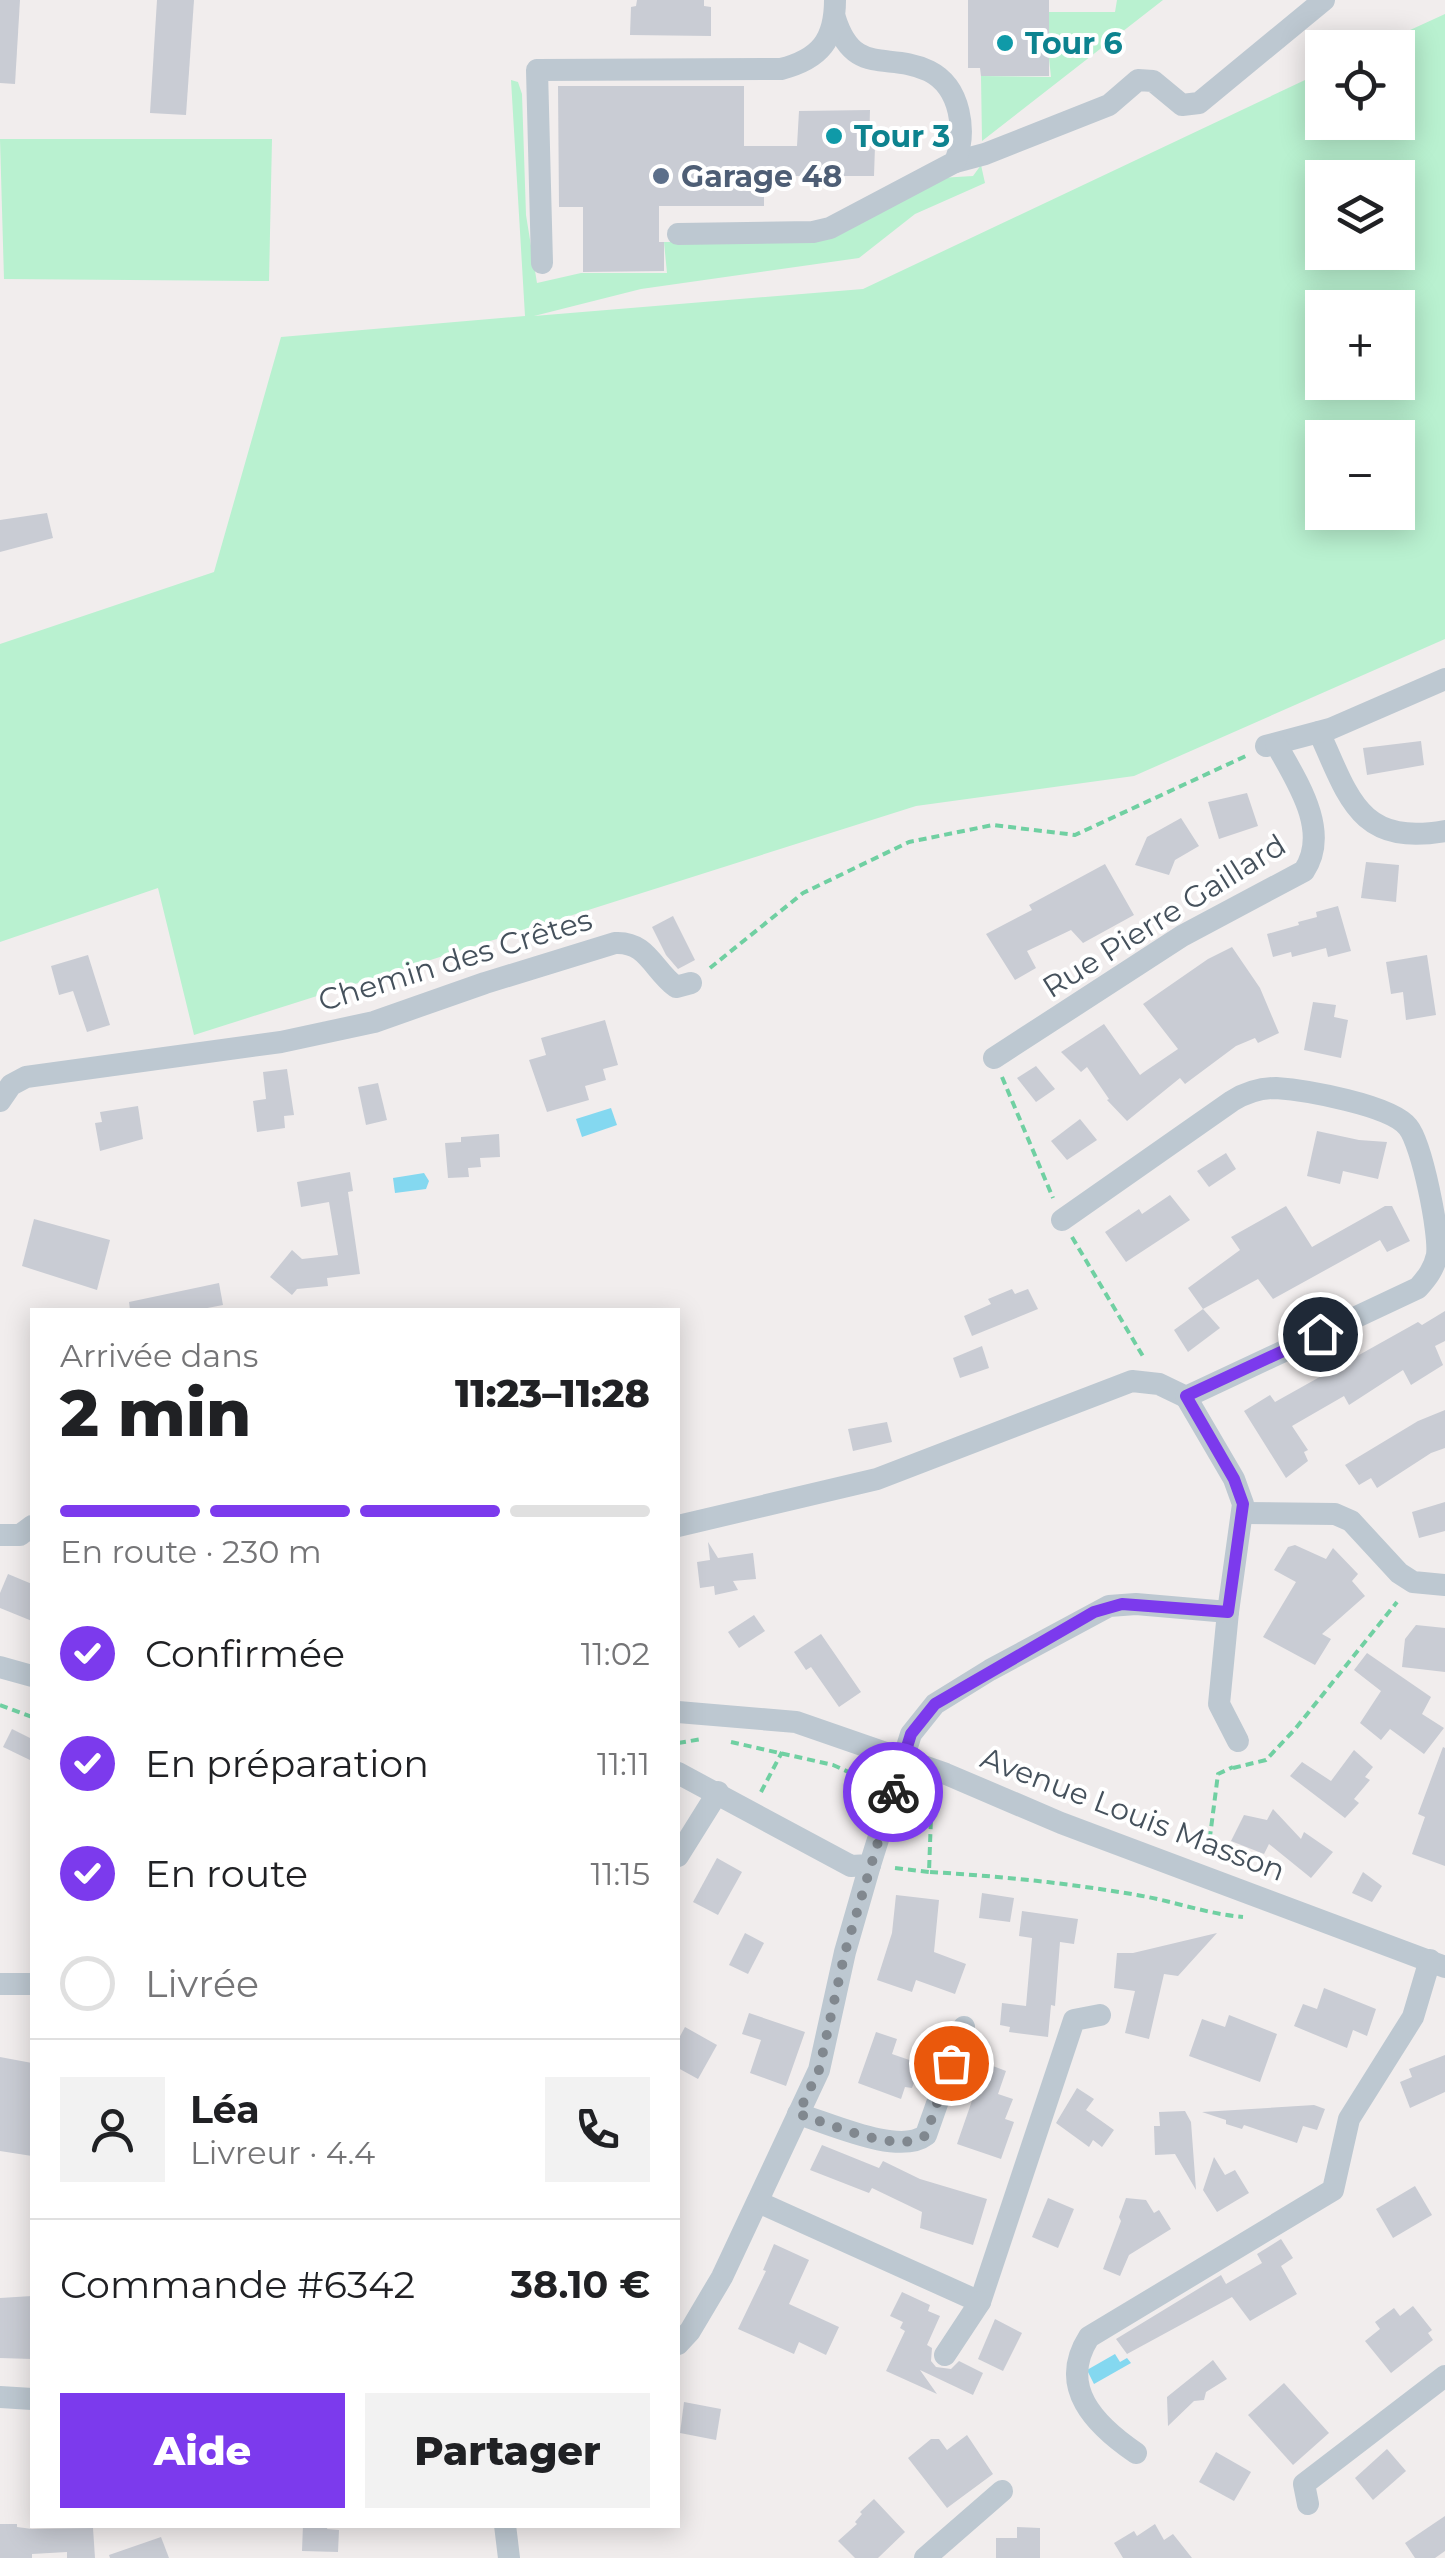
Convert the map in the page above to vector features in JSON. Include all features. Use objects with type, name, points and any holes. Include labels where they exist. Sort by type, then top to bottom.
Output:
[{"type":"street","points":[[678,234],[813,232],[830,228],[955,162],[1108,105],[1138,80],[1154,81],[1182,105],[1199,103],[1324,0]]},
{"type":"street","points":[[835,9],[842,40],[856,52],[872,60],[914,66],[930,72],[944,84],[961,119],[960,151],[955,162]]},
{"type":"street","points":[[542,263],[537,70],[781,68],[804,63],[828,41],[835,9]]},
{"type":"street","points":[[1271,745],[1319,732],[1445,679]]},
{"type":"street","points":[[1319,732],[1353,806],[1380,828],[1417,836],[1445,831]]},
{"type":"street","name":"Rue Pierre Gaillard","points":[[994,1058],[1182,936],[1304,871],[1314,851],[1312,826],[1300,786],[1271,745]]},
{"type":"street","name":"Chemin des Crêtes","points":[[0,1102],[11,1084],[26,1077],[281,1042],[374,1022],[615,943],[631,942],[676,987],[691,983]]},
{"type":"street","points":[[1062,1220],[1220,1109],[1252,1092],[1275,1088],[1354,1104],[1389,1113],[1409,1128],[1437,1230],[1436,1259],[1426,1279],[1418,1288],[1382,1307],[1186,1396]]},
{"type":"street","points":[[680,1526],[878,1478],[1132,1381],[1159,1384],[1186,1396],[1234,1479],[1244,1513],[1228,1612],[1219,1704],[1238,1741]]},
{"type":"street","points":[[1244,1513],[1335,1514],[1351,1521],[1413,1582],[1445,1585]]},
{"type":"street","points":[[680,2342],[722,2277],[819,2070],[845,1952],[911,1734],[935,1704],[1094,1612],[1122,1604],[1228,1612]]},
{"type":"street","points":[[0,1667],[30,1675]]},
{"type":"street","name":"Avenue Louis Masson","points":[[680,1712],[796,1722],[904,1758],[1060,1823],[1437,1963]]},
{"type":"street","points":[[680,1774],[851,1866],[870,1865]]},
{"type":"street","points":[[680,1853],[718,1792]]},
{"type":"street","points":[[1136,2453],[1116,2440],[1083,2403],[1076,2382],[1082,2346],[1088,2337],[1333,2190],[1349,2119],[1413,2016],[1437,1963]]},
{"type":"street","points":[[0,1984],[30,1984]]},
{"type":"street","points":[[944,2355],[980,2302],[1074,2020],[1100,2015]]},
{"type":"street","points":[[798,2114],[896,2143],[918,2142],[926,2135],[964,2027]]},
{"type":"street","points":[[758,2202],[980,2302]]},
{"type":"street","points":[[1308,2504],[1304,2484],[1445,2376]]},
{"type":"street","points":[[0,2397],[30,2399]]},
{"type":"street","points":[[926,2558],[1002,2490]]},
{"type":"street","points":[[504,2528],[509,2558]]},
{"type":"path","points":[[691,983],[803,894],[909,842],[993,825],[1075,835],[1271,745]]},
{"type":"path","points":[[1204,1876],[1218,1774],[1266,1760],[1413,1582]]},
{"type":"path","points":[[0,1705],[30,1716]]},
{"type":"path","points":[[680,1743],[711,1738]]},
{"type":"path","points":[[728,1741],[832,1765],[916,1800],[931,1816],[929,1872]]},
{"type":"path","points":[[1232,1768],[1238,1741]]},
{"type":"path","points":[[750,1812],[782,1752]]},
{"type":"path","points":[[870,1865],[1021,1877],[1142,1895],[1248,1918]]},
{"type":"green space","points":[[1117,0],[1163,0],[982,141],[981,76],[1051,77],[1044,12],[1115,12]]},
{"type":"green space","points":[[1445,14],[1445,639],[1134,776],[916,806],[194,1035],[158,888],[0,942],[0,644],[214,572],[281,337],[525,316],[511,80],[518,82],[522,94],[526,215],[537,283],[581,273],[667,273],[664,242],[799,241],[940,178],[973,176],[981,165],[985,183],[915,214],[859,258],[641,289],[534,316],[863,289],[1305,80],[1305,140],[1415,140],[1415,30],[1410,30]]},
{"type":"green space","points":[[0,139],[272,139],[269,281],[4,279]]},
{"type":"water","points":[[611,1108],[617,1125],[582,1137],[576,1119]]},
{"type":"water","points":[[424,1173],[429,1181],[426,1189],[395,1193],[393,1178]]},
{"type":"water","points":[[1115,2354],[1120,2362],[1127,2358],[1131,2363],[1094,2384],[1087,2370]]},
{"type":"building","points":[[0,0],[20,0],[15,84],[0,83]]},
{"type":"building","points":[[157,0],[194,0],[186,115],[150,113]]},
{"type":"building","points":[[637,0],[704,0],[704,6],[711,7],[711,36],[630,35],[631,7],[636,6]]},
{"type":"building","name":"Tour 6","points":[[968,0],[1049,0],[1049,76],[981,76],[980,68],[968,68]]},
{"type":"building","name":"Garage 48","points":[[558,86],[744,86],[744,146],[797,146],[799,111],[870,110],[869,146],[875,146],[874,176],[764,176],[764,206],[659,206],[664,271],[583,272],[583,207],[559,207]]},
{"type":"building","points":[[47,513],[53,538],[0,552],[0,520]]},
{"type":"building","points":[[1421,741],[1424,765],[1367,775],[1363,748]]},
{"type":"building","points":[[1247,793],[1258,826],[1219,839],[1208,802]]},
{"type":"building","points":[[1181,818],[1199,846],[1175,860],[1169,875],[1135,865],[1147,837]]},
{"type":"building","points":[[1366,862],[1399,865],[1396,902],[1361,898]]},
{"type":"building","points":[[1105,864],[1134,915],[1083,943],[1071,930],[1027,951],[1036,968],[1015,980],[986,934],[1032,910],[1029,905]]},
{"type":"building","points":[[1338,906],[1351,951],[1328,957],[1326,948],[1292,957],[1291,952],[1273,957],[1267,934],[1299,925],[1298,922],[1317,917],[1316,912]]},
{"type":"building","points":[[673,916],[695,960],[678,969],[652,927]]},
{"type":"building","points":[[1232,947],[1260,988],[1279,1033],[1258,1043],[1255,1038],[1236,1046],[1185,1084],[1180,1078],[1127,1121],[1107,1100],[1087,1067],[1081,1072],[1061,1052],[1104,1024],[1140,1075],[1178,1049],[1143,1004]]},
{"type":"building","points":[[88,955],[110,1025],[87,1032],[73,991],[59,995],[51,966]]},
{"type":"building","points":[[1427,955],[1436,1015],[1406,1020],[1403,992],[1391,994],[1386,962]]},
{"type":"building","points":[[1313,1002],[1336,1005],[1334,1017],[1348,1020],[1341,1058],[1304,1050]]},
{"type":"building","points":[[605,1020],[618,1065],[603,1069],[606,1080],[585,1086],[589,1100],[547,1112],[529,1060],[546,1055],[541,1038]]},
{"type":"building","points":[[1036,1066],[1055,1089],[1036,1102],[1017,1078]]},
{"type":"building","points":[[287,1069],[294,1115],[284,1116],[285,1128],[257,1132],[253,1101],[266,1099],[263,1072]]},
{"type":"building","points":[[378,1083],[387,1120],[366,1125],[358,1087]]},
{"type":"building","points":[[138,1106],[143,1139],[100,1151],[95,1123],[102,1122],[100,1112]]},
{"type":"building","points":[[1080,1119],[1097,1140],[1067,1160],[1051,1141]]},
{"type":"building","points":[[1317,1131],[1387,1142],[1378,1179],[1343,1171],[1340,1184],[1307,1176]]},
{"type":"building","points":[[499,1134],[500,1157],[480,1158],[481,1167],[468,1168],[469,1177],[448,1178],[445,1143],[461,1142],[461,1137]]},
{"type":"building","points":[[1226,1153],[1236,1169],[1209,1187],[1197,1171]]},
{"type":"building","points":[[350,1172],[353,1191],[348,1192],[360,1274],[327,1278],[328,1286],[297,1289],[292,1295],[270,1277],[292,1250],[302,1259],[338,1255],[329,1202],[301,1207],[297,1182]]},
{"type":"building","points":[[1170,1195],[1190,1220],[1126,1262],[1105,1232],[1139,1209],[1142,1214]]},
{"type":"building","points":[[1286,1206],[1312,1247],[1385,1206],[1392,1206],[1410,1241],[1387,1252],[1380,1240],[1273,1299],[1258,1279],[1203,1309],[1188,1288],[1240,1250],[1231,1237]]},
{"type":"building","points":[[34,1219],[110,1240],[97,1290],[22,1266]]},
{"type":"building","points":[[219,1283],[223,1305],[130,1308],[129,1302]]},
{"type":"building","points":[[1012,1289],[1015,1294],[1028,1289],[1038,1309],[972,1336],[964,1316],[991,1304],[988,1299]]},
{"type":"building","points":[[1203,1309],[1220,1328],[1188,1352],[1174,1330]]},
{"type":"building","points":[[1445,1311],[1445,1341],[1435,1346],[1443,1365],[1411,1385],[1403,1370],[1349,1405],[1344,1396],[1292,1426],[1308,1450],[1304,1452],[1308,1461],[1286,1478],[1244,1411],[1270,1395],[1275,1402],[1418,1322],[1422,1325]]},
{"type":"building","points":[[982,1346],[989,1368],[960,1378],[953,1358]]},
{"type":"building","points":[[1445,1410],[1445,1448],[1377,1488],[1371,1478],[1359,1485],[1345,1465],[1418,1421]]},
{"type":"building","points":[[887,1422],[892,1442],[853,1451],[848,1429]]},
{"type":"building","points":[[1445,1502],[1445,1531],[1419,1538],[1412,1512]]},
{"type":"building","points":[[708,1542],[718,1558],[753,1553],[756,1579],[733,1581],[738,1590],[715,1595],[714,1586],[700,1588],[697,1562],[710,1560]]},
{"type":"building","points":[[1295,1545],[1326,1559],[1333,1548],[1358,1574],[1352,1581],[1365,1596],[1322,1634],[1331,1639],[1315,1665],[1263,1637],[1296,1582],[1274,1570],[1288,1547]]},
{"type":"building","points":[[8,1574],[30,1583],[30,1620],[0,1608],[0,1593]]},
{"type":"building","points":[[754,1615],[765,1631],[739,1648],[728,1632]]},
{"type":"building","points":[[1416,1625],[1445,1628],[1445,1672],[1402,1667],[1405,1639]]},
{"type":"building","points":[[821,1634],[861,1692],[839,1707],[811,1667],[806,1670],[794,1652]]},
{"type":"building","points":[[1367,1653],[1431,1697],[1422,1714],[1444,1728],[1424,1754],[1390,1729],[1381,1740],[1360,1723],[1381,1691],[1354,1670]]},
{"type":"building","points":[[12,1729],[30,1738],[30,1760],[3,1747]]},
{"type":"building","points":[[1443,1747],[1445,1866],[1412,1854],[1425,1817],[1418,1814]]},
{"type":"building","points":[[1354,1750],[1373,1767],[1365,1777],[1370,1780],[1354,1799],[1359,1803],[1345,1818],[1290,1776],[1302,1762],[1331,1781]]},
{"type":"building","points":[[1273,1809],[1301,1839],[1304,1832],[1333,1852],[1311,1878],[1269,1844],[1264,1854],[1231,1841],[1244,1815],[1267,1820]]},
{"type":"building","points":[[717,1858],[742,1872],[718,1915],[693,1902]]},
{"type":"building","points":[[1363,1872],[1382,1886],[1372,1902],[1352,1893]]},
{"type":"building","points":[[982,1893],[1014,1898],[1010,1922],[979,1918]]},
{"type":"building","points":[[896,1895],[939,1900],[934,1952],[966,1964],[955,1994],[916,1980],[912,1992],[877,1980],[892,1933]]},
{"type":"building","points":[[1022,1911],[1078,1919],[1074,1944],[1060,1942],[1055,2006],[1051,2005],[1048,2037],[1009,2032],[1010,2027],[1000,2025],[1002,2003],[1026,2006],[1032,1938],[1019,1936]]},
{"type":"building","points":[[745,1933],[764,1943],[748,1974],[729,1965]]},
{"type":"building","points":[[1217,1933],[1178,1976],[1164,1974],[1149,2039],[1125,2033],[1135,1991],[1114,1988],[1117,1953],[1133,1953]]},
{"type":"building","points":[[1324,1988],[1376,2009],[1367,2036],[1353,2030],[1347,2048],[1294,2026],[1303,2004],[1317,2009]]},
{"type":"building","points":[[749,2013],[805,2032],[786,2086],[750,2073],[761,2040],[742,2034]]},
{"type":"building","points":[[1229,2015],[1277,2034],[1260,2082],[1189,2056],[1202,2019],[1225,2027]]},
{"type":"building","points":[[685,2027],[717,2045],[698,2079],[680,2069],[680,2036]]},
{"type":"building","points":[[876,2032],[897,2039],[892,2054],[921,2064],[912,2088],[905,2087],[901,2099],[858,2083]]},
{"type":"building","points":[[1445,2055],[1445,2092],[1410,2108],[1400,2082],[1412,2077],[1409,2069]]},
{"type":"building","points":[[0,2057],[30,2063],[30,2156],[0,2151]]},
{"type":"building","points":[[985,2063],[1006,2071],[998,2094],[1013,2099],[1005,2119],[1014,2122],[1001,2159],[957,2144]]},
{"type":"building","points":[[1077,2088],[1094,2099],[1086,2110],[1114,2130],[1102,2147],[1093,2140],[1089,2147],[1056,2123]]},
{"type":"building","points":[[1314,2105],[1325,2109],[1317,2130],[1303,2126],[1297,2143],[1244,2125],[1242,2129],[1226,2124],[1226,2120],[1202,2112]]},
{"type":"building","points":[[1185,2111],[1191,2122],[1196,2190],[1175,2154],[1155,2155],[1154,2126],[1160,2126],[1159,2112]]},
{"type":"building","points":[[822,2145],[879,2168],[883,2161],[920,2179],[987,2199],[973,2245],[920,2228],[922,2212],[872,2188],[869,2193],[810,2170]]},
{"type":"building","points":[[1214,2157],[1225,2175],[1235,2170],[1249,2193],[1217,2212],[1203,2190]]},
{"type":"building","points":[[1415,2186],[1432,2215],[1393,2238],[1376,2209]]},
{"type":"building","points":[[1048,2198],[1074,2209],[1058,2248],[1032,2237]]},
{"type":"building","points":[[1126,2198],[1146,2200],[1154,2213],[1159,2210],[1171,2229],[1129,2255],[1120,2276],[1103,2269]]},
{"type":"building","points":[[1281,2239],[1293,2258],[1281,2266],[1297,2294],[1250,2321],[1232,2297],[1127,2354],[1116,2339],[1221,2275],[1226,2284],[1262,2263],[1257,2254]]},
{"type":"building","points":[[774,2244],[809,2260],[789,2304],[839,2327],[826,2355],[799,2342],[794,2354],[738,2329],[766,2271],[763,2270]]},
{"type":"building","points":[[902,2292],[930,2305],[928,2311],[940,2316],[927,2345],[932,2348],[931,2361],[936,2367],[951,2369],[959,2361],[983,2373],[973,2395],[920,2370],[937,2394],[886,2371],[905,2331],[900,2328],[903,2322],[890,2316]]},
{"type":"building","points":[[30,2296],[30,2359],[0,2358],[0,2298]]},
{"type":"building","points":[[1413,2306],[1432,2330],[1428,2333],[1433,2340],[1391,2373],[1365,2341],[1380,2329],[1375,2322],[1394,2308],[1400,2316]]},
{"type":"building","points":[[995,2319],[1022,2333],[1003,2371],[978,2359]]},
{"type":"building","points":[[1213,2360],[1227,2379],[1206,2392],[1204,2400],[1194,2401],[1168,2426],[1167,2397]]},
{"type":"building","points":[[1284,2383],[1329,2433],[1293,2465],[1248,2415]]},
{"type":"building","points":[[684,2402],[721,2409],[716,2440],[680,2433]]},
{"type":"building","points":[[967,2435],[993,2474],[947,2508],[908,2458],[931,2439],[939,2439],[947,2450]]},
{"type":"building","points":[[1387,2449],[1406,2471],[1373,2500],[1355,2478]]},
{"type":"building","points":[[1216,2452],[1251,2472],[1234,2501],[1199,2482]]},
{"type":"building","points":[[874,2499],[905,2532],[878,2558],[855,2558],[838,2541],[857,2524],[860,2512]]},
{"type":"building","points":[[1445,2516],[1445,2551],[1435,2558],[1415,2558],[1405,2543]]},
{"type":"building","points":[[0,2524],[32,2529],[93,2528],[95,2558],[67,2558],[67,2552],[0,2558]]},
{"type":"building","points":[[1155,2524],[1164,2540],[1173,2534],[1192,2558],[1123,2558],[1114,2543],[1134,2531],[1137,2536]]},
{"type":"building","points":[[1017,2527],[1040,2528],[1040,2558],[996,2558],[996,2538],[1017,2538]]},
{"type":"building","points":[[303,2528],[339,2530],[338,2552],[302,2551]]},
{"type":"building","points":[[161,2537],[169,2558],[110,2558],[109,2555]]},
{"type":"way so far","points":[[893,1792],[845,1952],[819,2070],[798,2114],[896,2143],[918,2142],[926,2135],[951,2063]]},
{"type":"place","name":"Tour 6","points":[[1005,43]]},
{"type":"place","name":"Tour 3","points":[[834,136]]},
{"type":"place","name":"Garage 48","points":[[661,176]]},
{"type":"route","points":[[893,1792],[911,1734],[935,1704],[1094,1612],[1122,1604],[1228,1612],[1243,1504],[1234,1479],[1186,1396],[1320,1334]]}]
